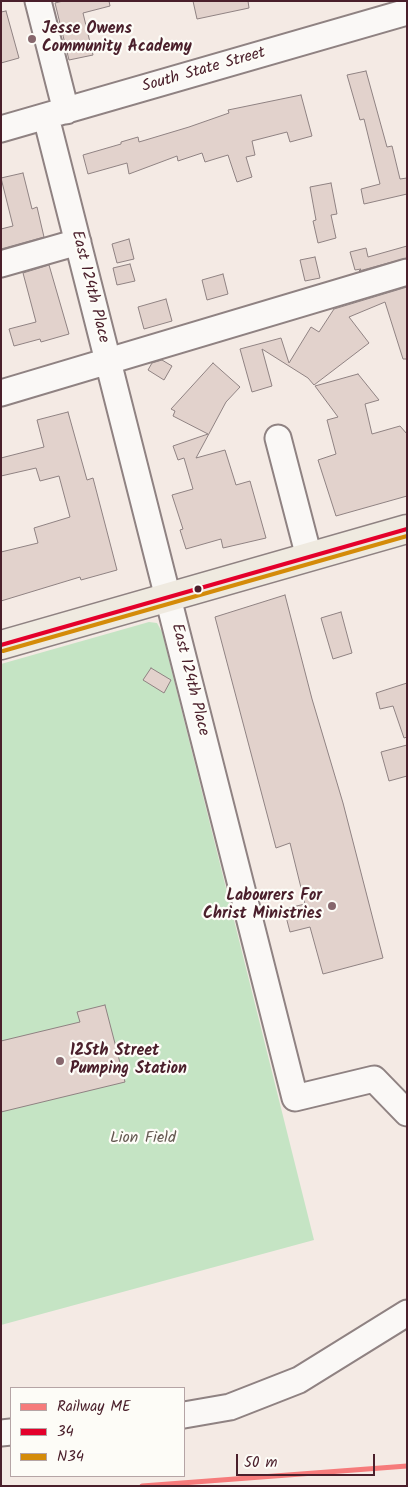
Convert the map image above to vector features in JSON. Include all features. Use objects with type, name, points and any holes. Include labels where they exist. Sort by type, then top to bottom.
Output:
[{"type":"main road","points":[[1,645],[407,529]]},
{"type":"street","name":"East 124th Place","points":[[38,1],[78,242],[295,1098],[374,1079],[407,1112]]},
{"type":"street","name":"South State Street","points":[[1,129],[406,10]]},
{"type":"street","points":[[1,264],[78,242]]},
{"type":"street","points":[[1,393],[407,272]]},
{"type":"street","points":[[278,438],[309,557]]},
{"type":"street","points":[[185,1415],[230,1407],[299,1380],[407,1313]]},
{"type":"green space","name":"Lion Field","points":[[149,622],[157,623],[162,632],[314,1240],[1,1325],[1,664]]},
{"type":"building","points":[[63,1],[109,1],[110,6],[83,13],[93,55],[69,60],[55,3]]},
{"type":"building","points":[[193,1],[248,1],[249,8],[197,19]]},
{"type":"building","points":[[6,11],[19,58],[1,63],[1,12]]},
{"type":"building","points":[[366,71],[387,147],[392,146],[400,179],[407,178],[407,194],[364,204],[361,189],[380,184],[364,119],[360,120],[347,75]]},
{"type":"building","points":[[301,95],[312,136],[290,142],[287,132],[252,141],[255,155],[246,157],[252,177],[237,182],[228,155],[205,162],[202,153],[178,161],[177,156],[129,174],[127,163],[88,174],[83,155],[138,137],[139,142],[189,127],[229,113],[228,110]]},
{"type":"building","points":[[23,173],[32,209],[37,207],[44,237],[1,249],[1,229],[13,226],[1,178]]},
{"type":"building","points":[[331,183],[337,214],[331,215],[336,238],[318,243],[313,221],[316,220],[310,187]]},
{"type":"building","points":[[129,239],[134,259],[117,263],[112,244]]},
{"type":"building","points":[[407,246],[407,258],[359,271],[361,269],[355,270],[350,252],[366,248],[368,257]]},
{"type":"building","points":[[315,257],[320,278],[305,281],[300,260]]},
{"type":"building","points":[[130,264],[135,281],[117,285],[113,268]]},
{"type":"building","points":[[49,265],[69,334],[41,342],[40,339],[14,346],[9,329],[36,322],[23,273]]},
{"type":"building","points":[[223,274],[228,294],[207,300],[202,280]]},
{"type":"building","points":[[407,287],[407,359],[403,359],[385,302],[349,317],[369,343],[314,385],[308,378],[262,349],[272,386],[252,392],[240,349],[281,338],[289,363],[311,327],[319,332],[334,309]]},
{"type":"building","points":[[166,299],[172,321],[144,329],[138,307]]},
{"type":"building","points":[[162,360],[172,366],[164,380],[148,370],[152,363]]},
{"type":"building","points":[[213,363],[240,387],[226,402],[196,458],[225,450],[236,485],[250,481],[266,538],[223,548],[221,539],[186,549],[180,530],[183,529],[172,495],[193,489],[184,458],[178,460],[173,446],[208,434],[173,416],[175,411],[171,409]]},
{"type":"building","points":[[358,374],[379,400],[365,404],[372,434],[400,426],[407,434],[407,496],[336,516],[318,460],[336,454],[327,420],[338,417],[315,386]]},
{"type":"building","points":[[68,412],[87,480],[93,478],[117,570],[81,580],[80,577],[1,601],[1,552],[38,543],[34,528],[70,517],[59,476],[40,481],[36,468],[1,476],[1,458],[44,447],[37,420]]},
{"type":"building","points":[[285,595],[312,699],[343,803],[383,958],[323,974],[310,927],[290,932],[284,909],[305,904],[290,843],[276,848],[215,617]]},
{"type":"building","points":[[341,612],[352,653],[333,659],[321,618]]},
{"type":"building","points":[[151,668],[171,680],[164,693],[143,680]]},
{"type":"building","points":[[407,683],[407,737],[404,738],[393,706],[380,709],[376,693]]},
{"type":"building","points":[[407,745],[407,776],[389,781],[381,752]]},
{"type":"building","name":"125th Street Pumping Station","points":[[105,1005],[125,1082],[1,1112],[1,1041],[80,1022],[77,1012]]},
{"type":"rail line","name":"ME","points":[[142,1486],[407,1466]]},
{"type":"transit line","name":"34","points":[[1,645],[407,529]]},
{"type":"transit line","name":"N34","points":[[3,651],[407,536]]},
{"type":"place","name":"Jesse Owens Community Academy","points":[[32,39]]},
{"type":"place","name":"Labourers For Christ Ministries","points":[[332,906]]},
{"type":"place","name":"125th Street Pumping Station","points":[[60,1061]]}]
